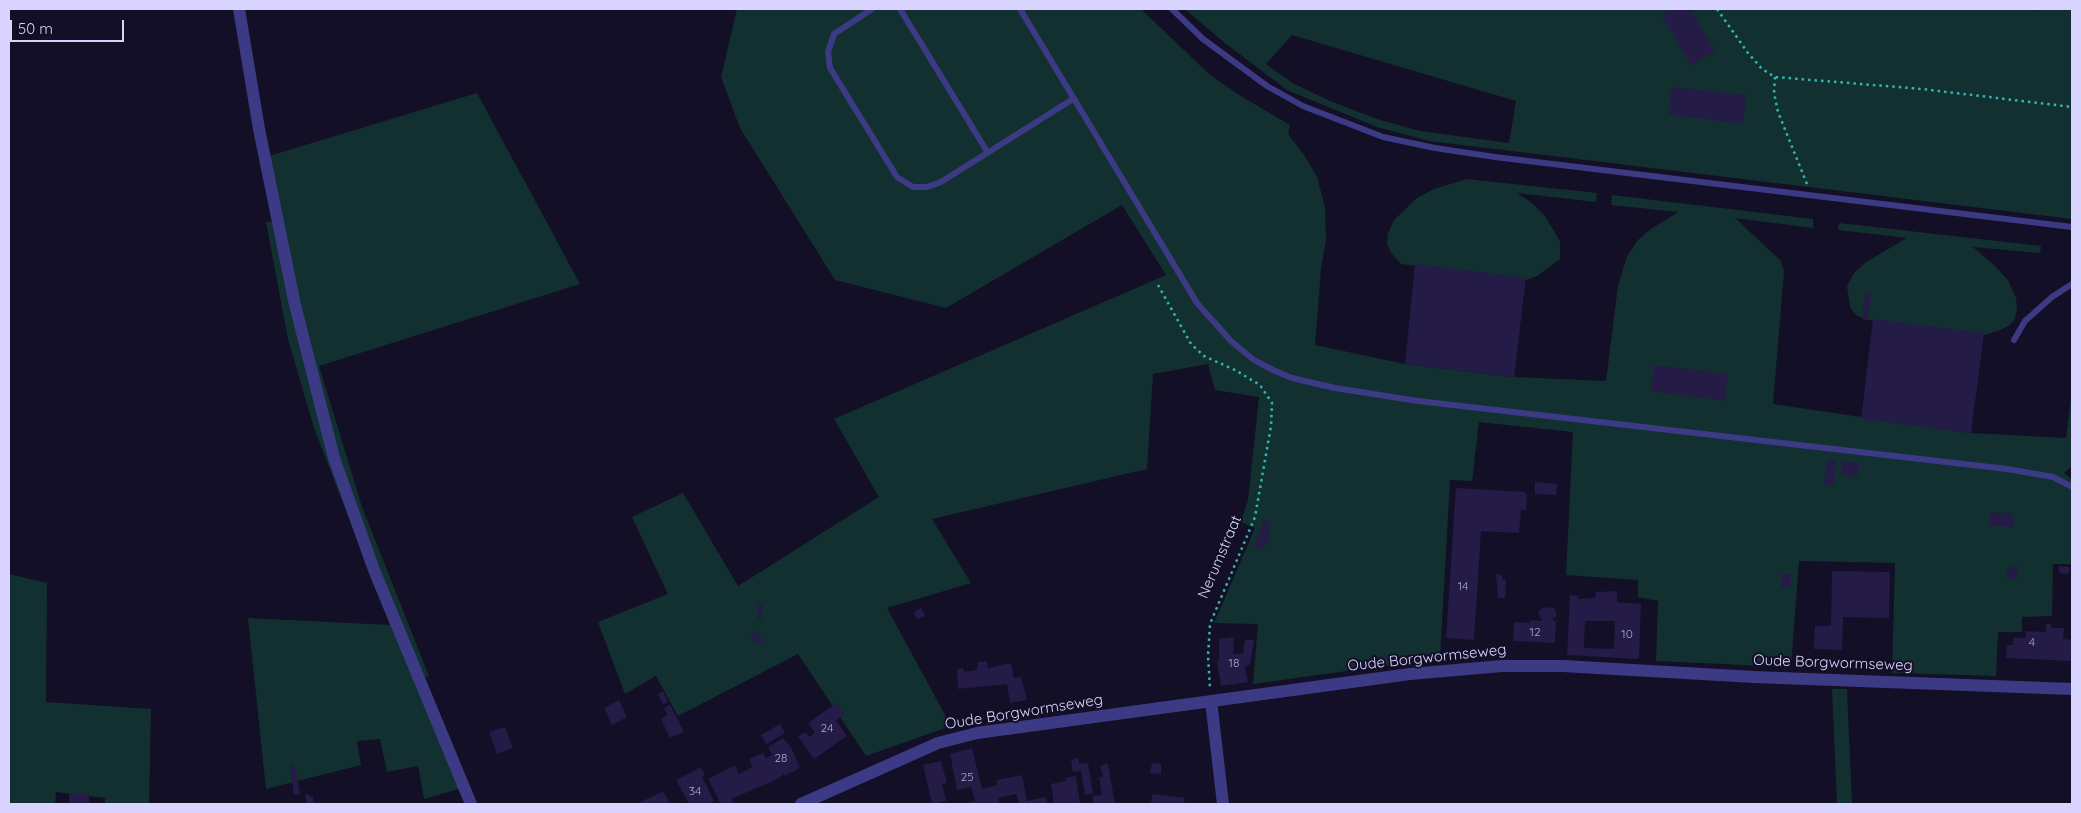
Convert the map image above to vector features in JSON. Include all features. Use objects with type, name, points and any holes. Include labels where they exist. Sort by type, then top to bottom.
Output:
[{"type":"street","points":[[240,9],[259,129],[295,305],[334,458],[374,570],[471,804]]},
{"type":"street","name":"Oude Borgwormseweg","points":[[801,804],[881,766],[948,740],[977,733],[1410,674],[1502,666],[1563,666],[1746,676],[2072,689]]},
{"type":"street","points":[[1211,701],[1223,804]]},
{"type":"lane","points":[[872,9],[834,34],[829,46],[828,60],[834,78],[897,177],[913,187],[932,186],[1073,99]]},
{"type":"lane","points":[[900,9],[988,153]]},
{"type":"lane","points":[[1020,9],[1197,303],[1212,323],[1254,360],[1292,378],[1335,388],[1467,408],[2014,470],[2053,477],[2072,487]]},
{"type":"lane","points":[[1172,9],[1203,39],[1267,86],[1302,106],[1383,137],[1435,148],[1495,157],[2072,227]]},
{"type":"lane","points":[[2014,340],[2025,321],[2052,297],[2072,284]]},
{"type":"path","points":[[1717,9],[1748,53],[1762,69],[1775,77],[1787,80],[1922,89],[2072,107]]},
{"type":"path","points":[[1775,77],[1774,93],[1778,112],[1812,196]]},
{"type":"path","name":"Nerumstraat","points":[[1158,285],[1192,344],[1204,356],[1235,370],[1260,385],[1272,403],[1271,426],[1255,517],[1210,624],[1208,656],[1211,701]]},
{"type":"green space","points":[[737,9],[1141,9],[1209,74],[1239,95],[1290,125],[1288,134],[1304,155],[1317,177],[1325,207],[1326,239],[1321,269],[1315,345],[1405,364],[1514,377],[1606,381],[1618,286],[1627,256],[1638,240],[1651,229],[1678,212],[1611,205],[1612,195],[1813,219],[1813,228],[1735,218],[1781,261],[1784,271],[1773,404],[1970,433],[2066,438],[2072,389],[2072,466],[2064,473],[2072,479],[2072,564],[2053,564],[2052,616],[2022,617],[2022,632],[1998,632],[1996,676],[1892,673],[1895,563],[1799,561],[1791,667],[1656,661],[1658,601],[1638,597],[1638,580],[1566,575],[1573,432],[1479,422],[1472,481],[1450,480],[1440,658],[1253,684],[1258,624],[1214,623],[1255,528],[1241,522],[1248,500],[1259,397],[1215,390],[1208,364],[1153,374],[1147,469],[932,519],[971,583],[887,608],[951,726],[866,756],[798,654],[678,716],[656,676],[625,694],[598,622],[668,594],[632,517],[683,493],[738,586],[879,497],[834,419],[1166,275],[1122,205],[946,308],[835,280],[740,128],[721,77]]},
{"type":"green space","points":[[1185,9],[2033,9],[2036,11],[2035,9],[2072,9],[2072,219],[1429,141],[1377,127],[1287,90],[1221,40]],"holes":[[[1292,35],[1516,101],[1509,143],[1420,131],[1377,119],[1330,101],[1291,82],[1266,64]]]},
{"type":"green space","points":[[477,93],[580,284],[319,366],[362,507],[429,676],[418,681],[459,789],[424,799],[418,766],[387,772],[380,739],[357,741],[361,765],[266,789],[248,618],[390,625],[314,428],[288,339],[266,222],[277,221],[269,156]]},
{"type":"green space","points":[[1467,179],[1597,193],[1596,202],[1517,193],[1532,203],[1545,216],[1560,241],[1560,259],[1537,276],[1526,280],[1526,278],[1401,264],[1391,253],[1387,244],[1388,233],[1394,220],[1417,198],[1434,189]]},
{"type":"green space","points":[[1839,223],[2041,246],[2040,253],[1973,247],[2008,280],[2016,298],[2015,319],[2008,326],[1984,335],[1868,320],[1856,315],[1850,307],[1847,286],[1854,273],[1866,262],[1907,238],[1838,230]]},
{"type":"green space","points":[[9,574],[47,583],[46,702],[151,709],[149,804],[105,804],[105,798],[56,792],[55,804],[9,804]]},
{"type":"green space","points":[[1832,689],[1847,689],[1852,804],[1837,804]]},
{"type":"building","points":[[1672,9],[1690,9],[1715,51],[1691,65],[1661,15]]},
{"type":"building","points":[[1672,87],[1746,95],[1743,124],[1668,114]]},
{"type":"building","points":[[1415,264],[1526,278],[1514,377],[1405,364]]},
{"type":"building","points":[[1865,292],[1871,293],[1867,320],[1862,319]]},
{"type":"building","points":[[1873,319],[1984,333],[1971,433],[1861,419]]},
{"type":"building","points":[[1654,365],[1728,374],[1725,401],[1651,391]]},
{"type":"building","points":[[1827,460],[1836,461],[1833,485],[1824,484]]},
{"type":"building","points":[[1842,462],[1859,463],[1858,476],[1842,475]]},
{"type":"building","points":[[1535,482],[1557,484],[1556,495],[1535,494]]},
{"type":"building","points":[[1456,488],[1524,492],[1527,494],[1526,510],[1521,510],[1519,533],[1481,531],[1474,640],[1446,638]]},
{"type":"building","points":[[1990,512],[2013,514],[2013,527],[1989,525]]},
{"type":"building","points":[[1264,520],[1270,523],[1269,536],[1267,545],[1264,544],[1261,550],[1254,548]]},
{"type":"building","points":[[2059,566],[2070,567],[2069,574],[2059,573]]},
{"type":"building","points":[[2007,567],[2018,567],[2017,579],[2007,579]]},
{"type":"building","points":[[1832,571],[1890,572],[1889,618],[1843,617],[1842,650],[1814,649],[1815,626],[1831,626]]},
{"type":"building","points":[[1496,574],[1502,575],[1502,579],[1506,580],[1505,598],[1498,598]]},
{"type":"building","points":[[1782,574],[1791,574],[1791,588],[1781,587]]},
{"type":"building","points":[[1617,591],[1617,602],[1641,604],[1639,659],[1567,655],[1570,595],[1578,596],[1578,599],[1595,598],[1596,592]],"holes":[[[1585,621],[1615,621],[1614,649],[1584,648]]]},
{"type":"building","points":[[759,603],[763,603],[762,620],[757,620]]},
{"type":"building","points":[[1543,607],[1554,608],[1556,612],[1556,617],[1553,618],[1553,621],[1556,621],[1555,643],[1513,641],[1514,622],[1530,623],[1530,620],[1542,621],[1538,613]]},
{"type":"building","points":[[921,608],[925,616],[917,619],[914,612]]},
{"type":"building","points":[[2046,624],[2051,624],[2051,628],[2064,628],[2063,639],[2072,640],[2072,661],[2006,658],[2007,645],[2013,645],[2013,638],[2025,638],[2026,631],[2046,632]]},
{"type":"building","points":[[756,631],[763,641],[756,645],[750,636]]},
{"type":"building","points":[[1234,637],[1233,654],[1243,653],[1245,640],[1254,640],[1250,665],[1245,666],[1248,682],[1221,686],[1217,661],[1219,661],[1219,639]]},
{"type":"building","points":[[987,661],[988,668],[1011,663],[1014,678],[1021,677],[1027,700],[1010,703],[1007,684],[958,689],[957,669],[963,668],[964,672],[977,670],[978,662]]},
{"type":"building","points":[[663,691],[668,702],[663,704],[658,694]]},
{"type":"building","points":[[619,700],[627,717],[612,725],[604,708]]},
{"type":"building","points":[[836,703],[844,715],[836,720],[847,736],[814,759],[798,736],[806,732],[809,737],[815,733],[808,723]]},
{"type":"building","points":[[670,705],[684,732],[670,738],[661,719],[667,715],[664,708]]},
{"type":"building","points":[[780,724],[785,733],[766,744],[761,735]]},
{"type":"building","points":[[505,727],[513,748],[497,754],[489,732]]},
{"type":"building","points":[[783,738],[791,747],[800,768],[731,799],[733,804],[721,804],[708,779],[735,765],[739,774],[753,767],[749,759],[763,753],[766,758],[772,755],[768,747]]},
{"type":"building","points":[[972,748],[982,789],[997,785],[997,780],[1022,775],[1027,801],[1046,797],[1048,804],[1019,804],[1016,794],[998,798],[1000,804],[971,804],[970,802],[975,801],[971,787],[957,790],[950,754]]},
{"type":"building","points":[[1078,758],[1079,764],[1088,763],[1093,793],[1085,795],[1081,771],[1073,772],[1071,760]]},
{"type":"building","points":[[941,761],[947,783],[942,784],[946,801],[932,804],[923,765]]},
{"type":"building","points":[[1152,763],[1161,764],[1161,774],[1150,773]]},
{"type":"building","points":[[293,764],[300,794],[294,795],[290,767]]},
{"type":"building","points":[[1108,764],[1115,804],[1094,804],[1092,796],[1102,795],[1099,777],[1103,777],[1100,765]]},
{"type":"building","points":[[701,767],[705,775],[702,777],[714,801],[708,804],[689,804],[676,780]]},
{"type":"building","points":[[1076,776],[1080,804],[1054,804],[1051,784],[1066,781],[1065,778]]},
{"type":"building","points":[[663,791],[670,804],[637,804]]},
{"type":"building","points":[[69,793],[89,793],[89,804],[69,804]]},
{"type":"building","points":[[309,794],[309,797],[313,796],[314,804],[307,804],[305,795]]},
{"type":"building","points":[[1152,794],[1185,798],[1184,804],[1151,804]]}]
